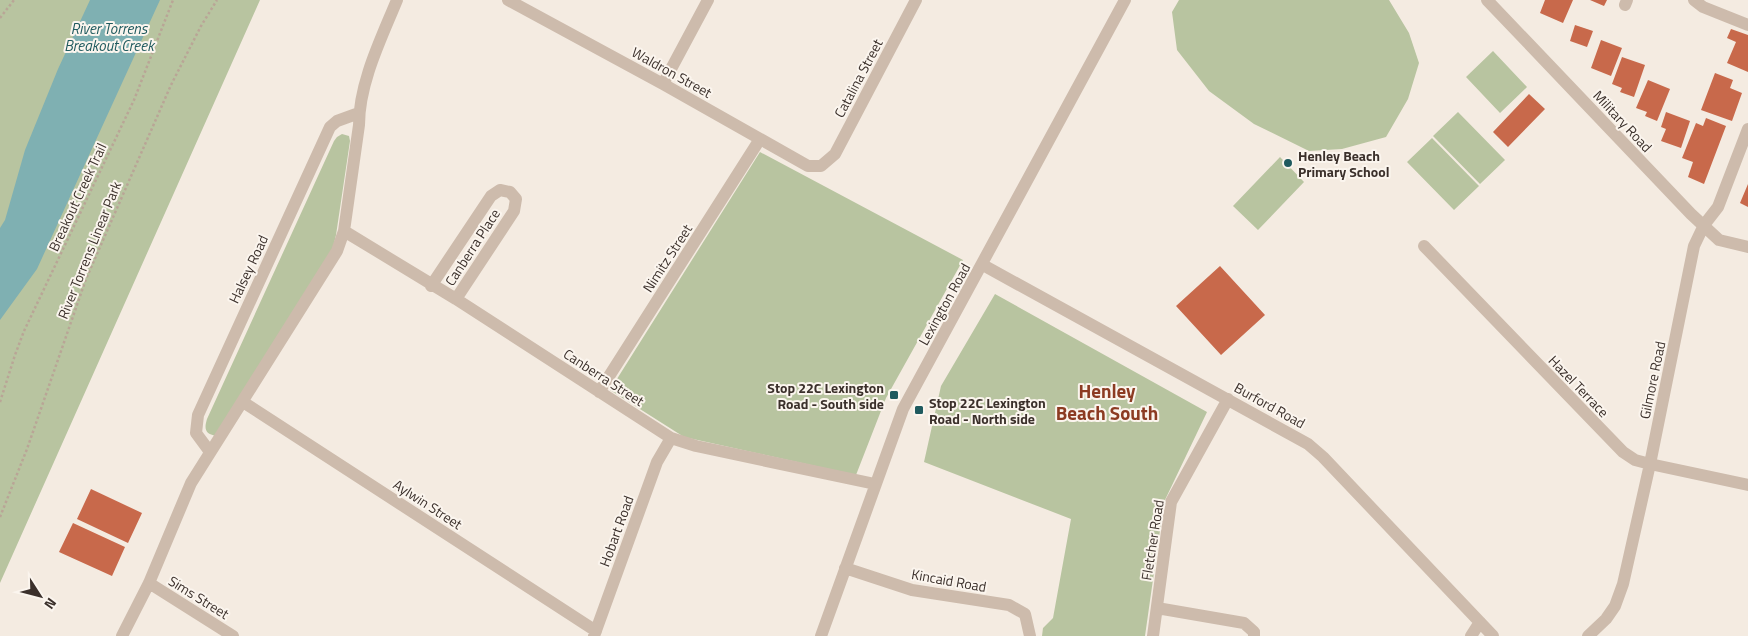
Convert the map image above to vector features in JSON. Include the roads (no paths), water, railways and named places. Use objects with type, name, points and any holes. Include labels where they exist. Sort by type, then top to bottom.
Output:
[{"type":"street","points":[[122,636],[149,583],[191,483],[337,251],[344,231],[359,125],[359,113],[372,63],[397,0]]},
{"type":"street","name":"Waldron Street","points":[[508,0],[663,84],[808,166],[821,166]]},
{"type":"street","points":[[663,84],[708,0]]},
{"type":"street","name":"Catalina Street","points":[[821,166],[835,154],[916,0]]},
{"type":"street","name":"Lexington Road","points":[[821,636],[903,409],[1126,0]]},
{"type":"street","name":"Military Road","points":[[1487,0],[1655,177],[1719,240],[1748,247]]},
{"type":"street","points":[[1694,0],[1703,7],[1748,25]]},
{"type":"street","name":"Halsey Road","points":[[210,452],[196,434],[198,415],[330,127],[337,121],[359,113]]},
{"type":"street","name":"Gilmore Road","points":[[1588,636],[1606,619],[1614,606],[1623,584],[1650,464],[1694,246],[1704,225],[1718,207],[1748,129]]},
{"type":"street","name":"Nimitz Street","points":[[599,392],[760,140]]},
{"type":"street","name":"Canberra Place","points":[[431,286],[491,196],[500,190],[510,192],[516,199],[514,211],[456,300]]},
{"type":"street","name":"Canberra Street","points":[[344,231],[456,300],[671,438],[696,446],[875,484]]},
{"type":"street","name":"Hazel Terrace","points":[[1424,246],[1623,452],[1636,460],[1650,464],[1748,485]]},
{"type":"street","name":"Burford Road","points":[[983,265],[1308,444],[1323,457],[1493,636]]},
{"type":"street","name":"Fletcher Road","points":[[1153,636],[1171,502],[1228,399]]},
{"type":"street","name":"Aylwin Street","points":[[243,402],[595,633]]},
{"type":"street","name":"Hobart Road","points":[[595,633],[658,462],[671,438]]},
{"type":"street","name":"Kincaid Road","points":[[845,568],[912,590],[1009,605],[1025,614],[1030,636]]},
{"type":"street","name":"Sims Street","points":[[149,583],[233,636]]},
{"type":"street","points":[[1157,608],[1244,623],[1254,632],[1254,636]]},
{"type":"street","points":[[1471,636],[1480,622]]},
{"type":"water","name":"River Torrens Breakout Creek","points":[[90,0],[160,0],[37,269],[0,320],[0,228],[5,220],[25,150],[58,69]]},
{"type":"place","name":"Henley Beach Primary School","points":[[1288,163]]},
{"type":"place","name":"Stop 22C Lexington Road - South side","points":[[894,395]]},
{"type":"place","name":"Stop 22C Lexington Road - North side","points":[[919,410]]},
{"type":"district","name":"Henley Beach South","points":[[1107,401]]}]
